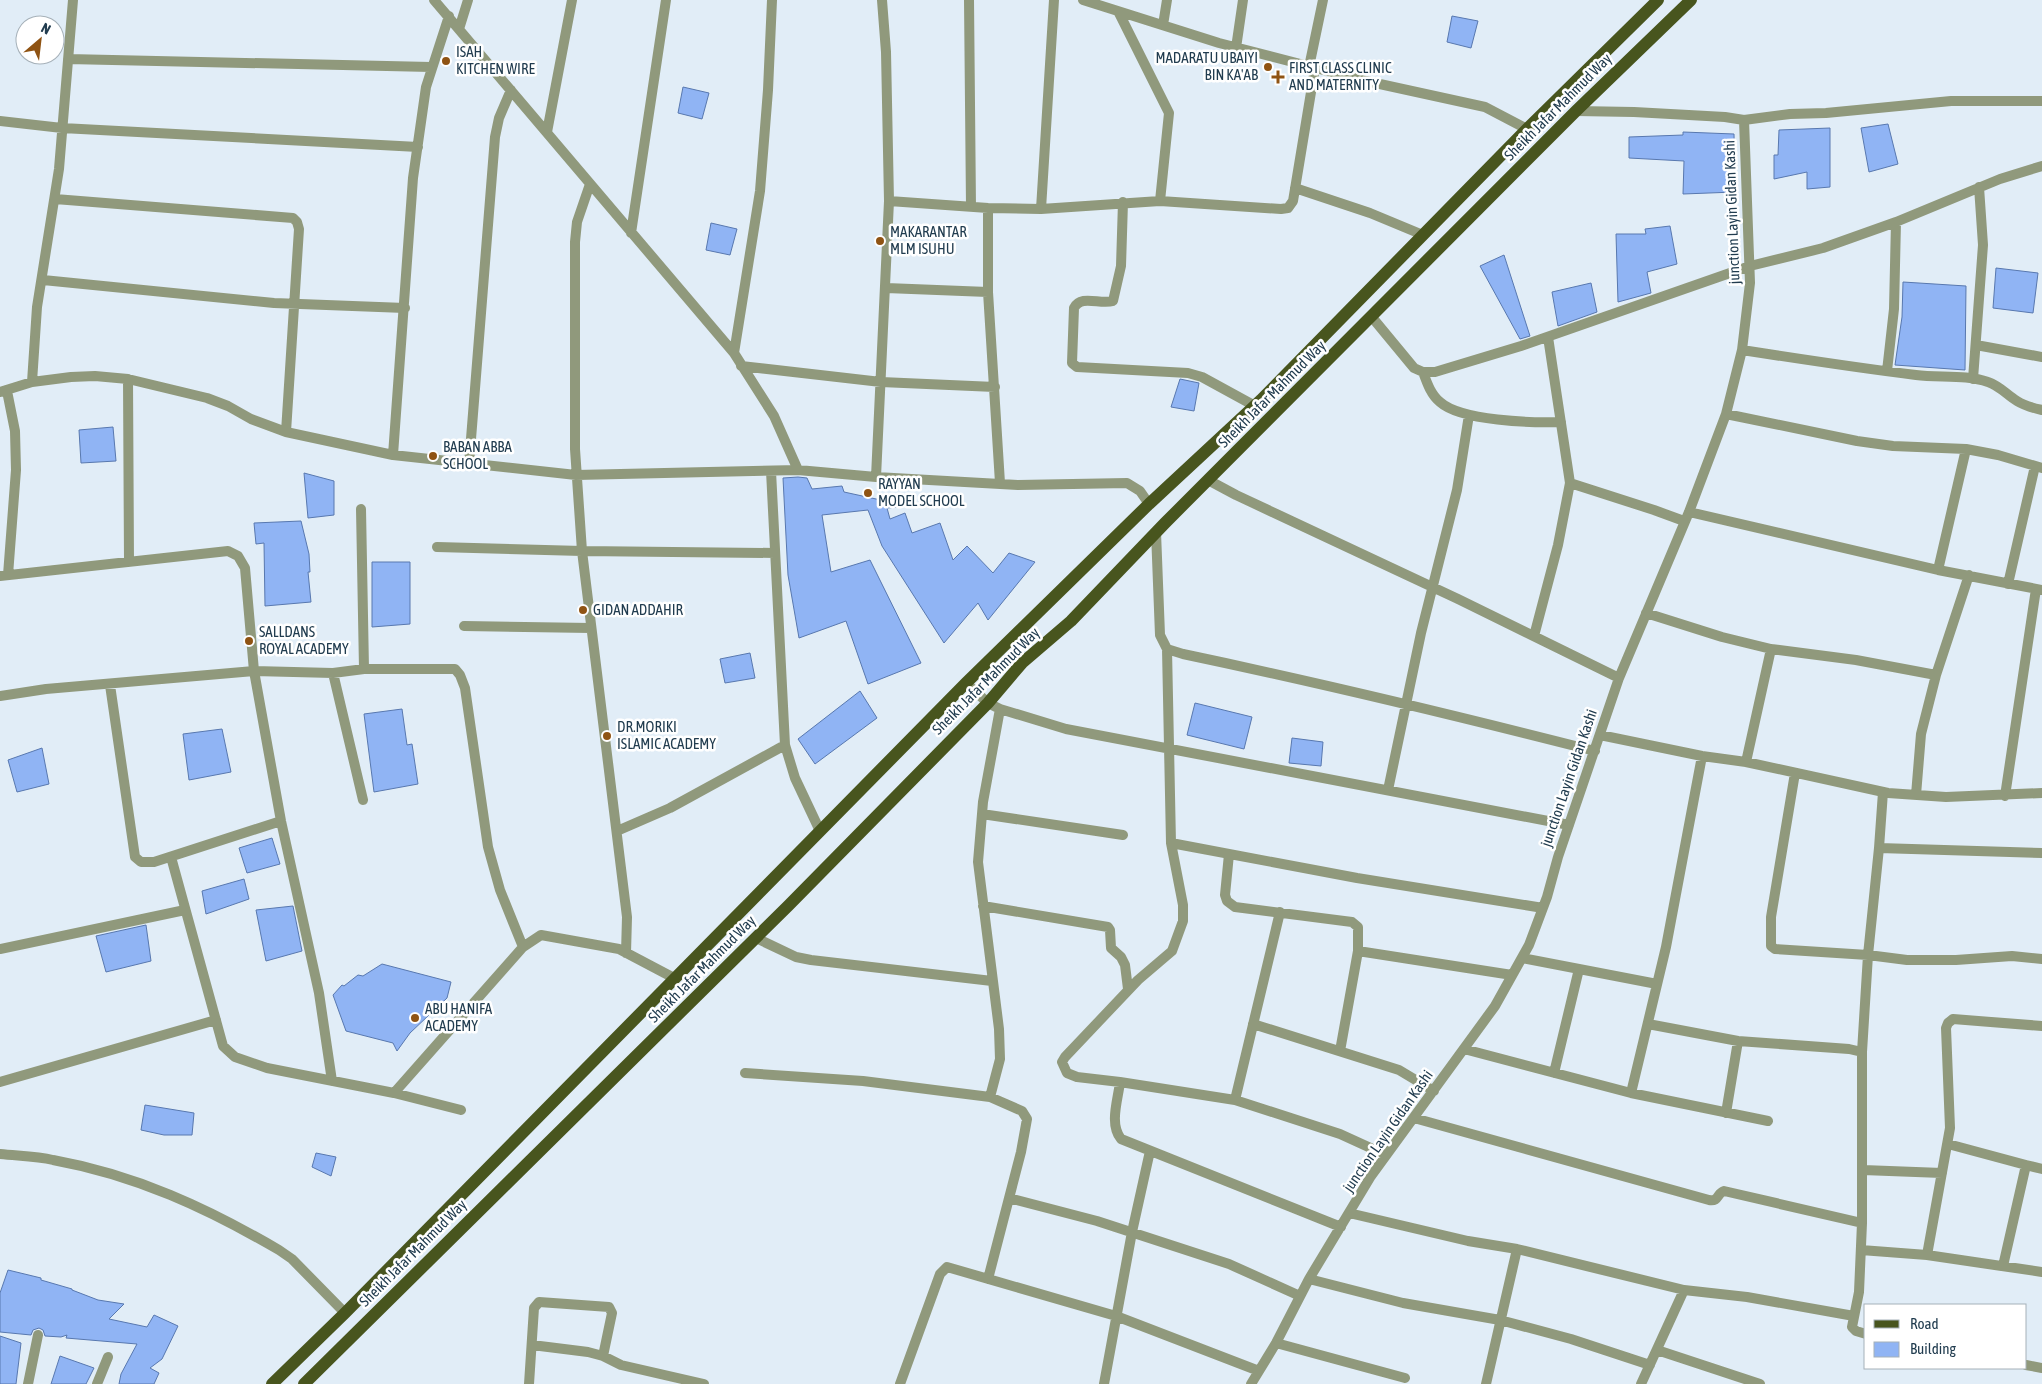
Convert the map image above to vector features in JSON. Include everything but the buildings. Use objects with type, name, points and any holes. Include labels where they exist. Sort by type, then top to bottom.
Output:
[{"type":"main road","name":"Sheikh Jafar Mahmud Way","points":[[272,1384],[345,1313],[966,683],[1150,504],[1255,406],[1527,129],[1658,0]]},
{"type":"main road","name":"Sheikh Jafar Mahmud Way","points":[[304,1384],[756,938],[988,703],[1022,663],[1071,621],[1156,532],[1576,111],[1691,0]]},
{"type":"street","points":[[32,382],[37,307],[55,199],[73,0]]},
{"type":"street","points":[[434,0],[734,353],[774,416],[798,470]]},
{"type":"street","points":[[460,29],[468,0]]},
{"type":"street","points":[[547,132],[572,0]]},
{"type":"street","points":[[631,233],[666,0]]},
{"type":"street","points":[[734,353],[760,192],[768,90],[772,0]]},
{"type":"street","points":[[876,476],[889,201],[886,52],[882,0]]},
{"type":"street","points":[[969,0],[971,207]]},
{"type":"street","points":[[1041,209],[1054,0]]},
{"type":"street","points":[[1083,0],[1095,2],[1119,13],[1236,48],[1366,82],[1485,108],[1527,129]]},
{"type":"street","points":[[1163,25],[1167,0]]},
{"type":"street","points":[[1236,48],[1243,0]]},
{"type":"street","points":[[889,201],[988,208],[1041,209],[1160,201],[1288,208],[1293,200],[1323,0]]},
{"type":"street","points":[[1119,13],[1169,113],[1160,201]]},
{"type":"street","points":[[393,455],[414,178],[426,87],[449,16]]},
{"type":"street","points":[[68,59],[431,67]]},
{"type":"street","points":[[469,464],[495,137],[499,118],[512,90]]},
{"type":"street","points":[[1576,111],[1634,112],[1725,117],[1744,120],[1790,114],[1826,113],[1950,101],[2042,101]]},
{"type":"street","name":"junction Layin Gidan Kashi","points":[[1251,1384],[1276,1343],[1309,1279],[1371,1176],[1495,1006],[1529,945],[1619,678],[1686,517],[1726,414],[1742,350],[1750,283],[1744,120]]},
{"type":"street","points":[[0,121],[62,128],[418,147]]},
{"type":"street","points":[[1372,316],[1414,368],[1423,372],[1435,372],[1548,337],[1750,266],[1823,248],[1896,222],[1979,187],[2042,166]]},
{"type":"street","points":[[590,184],[578,222],[575,242],[576,474],[582,551],[627,917],[626,952]]},
{"type":"street","points":[[1973,379],[1983,245],[1979,187]]},
{"type":"street","points":[[1295,188],[1370,213],[1423,235]]},
{"type":"street","points":[[55,199],[293,218],[297,222],[299,229],[286,432]]},
{"type":"street","points":[[1123,202],[1121,266],[1113,301],[1081,301],[1076,304],[1074,308],[1072,362],[1077,367],[1188,373],[1202,377],[1255,406]]},
{"type":"street","points":[[988,208],[988,292],[1000,484]]},
{"type":"street","points":[[1887,371],[1894,309],[1896,222]]},
{"type":"street","points":[[43,280],[293,304],[404,308]]},
{"type":"street","points":[[886,288],[988,292]]},
{"type":"street","points":[[1534,636],[1558,545],[1570,483],[1548,337]]},
{"type":"street","points":[[1976,345],[2042,357]]},
{"type":"street","points":[[1742,350],[1887,371],[1989,382],[2003,389],[2023,404],[2042,410]]},
{"type":"street","points":[[741,366],[881,382],[994,387]]},
{"type":"street","points":[[1423,372],[1428,388],[1445,407],[1469,415],[1536,423],[1561,422]]},
{"type":"street","points":[[332,1081],[319,994],[281,821],[254,672],[245,568],[238,556],[228,551],[4,575],[16,470],[15,431],[4,391],[32,382],[95,376],[128,379],[207,398],[228,406],[251,419],[286,432],[393,455],[469,464],[576,474],[771,472],[798,470],[1000,484],[1127,483],[1140,491],[1150,504]]},
{"type":"street","points":[[128,379],[129,562]]},
{"type":"street","points":[[1726,414],[1857,441],[1893,446],[1966,449],[1998,455],[2039,467],[2008,584]]},
{"type":"street","points":[[1388,790],[1421,633],[1434,588],[1457,490],[1469,415]]},
{"type":"street","points":[[1938,570],[1966,449]]},
{"type":"street","points":[[771,472],[785,745],[795,778],[820,830]]},
{"type":"street","points":[[1208,480],[1619,678]]},
{"type":"street","points":[[1570,483],[1654,510],[2039,590],[2006,796]]},
{"type":"street","points":[[361,509],[364,669]]},
{"type":"street","points":[[1156,532],[1160,635],[1167,649],[1171,843],[1183,921],[1172,951],[1128,989],[1062,1062],[1067,1073],[1077,1077],[1235,1100],[1340,1134],[1386,1155]]},
{"type":"street","points":[[437,547],[582,551],[775,552]]},
{"type":"street","points":[[1916,796],[1921,734],[1936,675],[1969,575]]},
{"type":"street","points":[[1646,613],[1722,637],[1771,649],[1856,660],[1936,675]]},
{"type":"street","points":[[464,626],[591,628]]},
{"type":"street","points":[[1167,649],[1406,703],[1595,751]]},
{"type":"street","points":[[1746,762],[1771,649]]},
{"type":"street","points":[[0,696],[46,689],[254,672],[333,673],[364,669],[454,669],[460,675],[466,688],[488,846],[500,890],[523,947]]},
{"type":"street","points":[[333,673],[363,800]]},
{"type":"street","points":[[966,683],[988,703],[1000,709],[1066,729],[1569,825]]},
{"type":"street","points":[[110,685],[135,857],[141,862],[154,862],[170,858],[281,821]]},
{"type":"street","points":[[990,1098],[1000,1059],[997,1012],[978,862],[982,814],[1000,709]]},
{"type":"street","points":[[1600,735],[1702,756],[1746,762],[1884,792],[1916,796],[2042,794]]},
{"type":"street","points":[[617,831],[670,808],[785,745]]},
{"type":"street","points":[[1631,1093],[1666,947],[1702,756]]},
{"type":"street","points":[[1795,773],[1771,917],[1772,946],[1775,949],[1907,960],[1956,960],[2012,956],[2042,959]]},
{"type":"street","points":[[1864,1333],[1856,1331],[1852,1327],[1859,1292],[1862,1223],[1862,1052],[1868,956],[1884,792]]},
{"type":"street","points":[[982,814],[1123,835]]},
{"type":"street","points":[[1171,843],[1357,878],[1543,908]]},
{"type":"street","points":[[1879,848],[2042,853]]},
{"type":"street","points":[[1229,854],[1225,894],[1227,901],[1235,907],[1352,922],[1358,927],[1360,936],[1358,952],[1340,1051]]},
{"type":"street","points":[[170,858],[224,1046],[235,1057],[267,1068],[394,1093],[461,1110]]},
{"type":"street","points":[[983,906],[1108,927],[1110,930],[1111,948],[1121,957],[1125,965],[1128,989]]},
{"type":"street","points":[[0,949],[185,910]]},
{"type":"street","points":[[1235,1100],[1280,912]]},
{"type":"street","points":[[394,1093],[523,947],[541,935],[626,952],[674,978]]},
{"type":"street","points":[[756,938],[796,957],[811,960],[992,980]]},
{"type":"street","points":[[1358,952],[1512,975]]},
{"type":"street","points":[[1522,958],[1657,984]]},
{"type":"street","points":[[1554,1073],[1579,969]]},
{"type":"street","points":[[1927,1255],[1950,1128],[1946,1028],[1948,1023],[1953,1019],[2042,1026]]},
{"type":"street","points":[[0,1082],[216,1020]]},
{"type":"street","points":[[1253,1024],[1400,1070],[1434,1091]]},
{"type":"street","points":[[1648,1024],[1738,1041],[1849,1049],[1862,1052]]},
{"type":"street","points":[[1726,1113],[1738,1041]]},
{"type":"street","points":[[1464,1049],[1631,1093],[1768,1121]]},
{"type":"street","points":[[745,1073],[863,1080],[990,1098],[1022,1111],[1027,1119],[988,1279]]},
{"type":"street","points":[[1120,1082],[1115,1132],[1121,1139],[1341,1227]]},
{"type":"street","points":[[1414,1118],[1709,1200],[1718,1199],[1720,1193],[1724,1191],[1862,1223]]},
{"type":"street","points":[[1948,1144],[2042,1169]]},
{"type":"street","points":[[1104,1384],[1132,1232],[1150,1151]]},
{"type":"street","points":[[0,1154],[72,1163],[135,1182],[190,1202],[280,1250],[292,1259],[345,1313]]},
{"type":"street","points":[[2003,1266],[2026,1165]]},
{"type":"street","points":[[1863,1170],[1942,1173]]},
{"type":"street","points":[[1009,1198],[1132,1232],[1243,1269],[1300,1296]]},
{"type":"street","points":[[1349,1213],[1468,1241],[1517,1249],[1684,1290],[1747,1297],[1854,1316]]},
{"type":"street","points":[[1486,1384],[1517,1249]]},
{"type":"street","points":[[1861,1250],[1927,1255],[2042,1272]]},
{"type":"street","points":[[900,1384],[943,1269],[951,1268],[1116,1316],[1259,1371]]},
{"type":"street","points":[[1309,1279],[1403,1303],[1500,1320],[1570,1339],[1650,1365]]},
{"type":"street","points":[[1641,1384],[1684,1290]]},
{"type":"street","points":[[529,1384],[534,1308],[539,1302],[609,1307],[612,1313],[603,1356]]},
{"type":"street","points":[[28,1384],[38,1335]]},
{"type":"street","points":[[1276,1343],[1405,1378]]},
{"type":"street","points":[[532,1345],[588,1352],[603,1356],[621,1365],[704,1384]]},
{"type":"street","points":[[1657,1350],[1760,1384]]},
{"type":"street","points":[[97,1384],[108,1357]]},
{"type":"street","points":[[2027,1365],[2042,1368]]},
{"type":"place","name":"ISAH KITCHEN WIRE","points":[[446,61]]},
{"type":"place","name":"MADARATU UBAIYI BIN KA'AB","points":[[1268,67]]},
{"type":"place","name":"FIRST CLASS CLINIC AND MATERNITY","points":[[1278,77]]},
{"type":"place","name":"MAKARANTAR MLM ISUHU","points":[[880,241]]},
{"type":"place","name":"BABAN ABBA SCHOOL","points":[[433,456]]},
{"type":"place","name":"RAYYAN MODEL SCHOOL","points":[[868,493]]},
{"type":"place","name":"GIDAN ADDAHIR","points":[[583,610]]},
{"type":"place","name":"SALLDANS ROYAL ACADEMY","points":[[249,641]]},
{"type":"place","name":"DR.MORIKI ISLAMIC ACADEMY","points":[[607,736]]},
{"type":"place","name":"ABU HANIFA ACADEMY","points":[[415,1018]]}]
